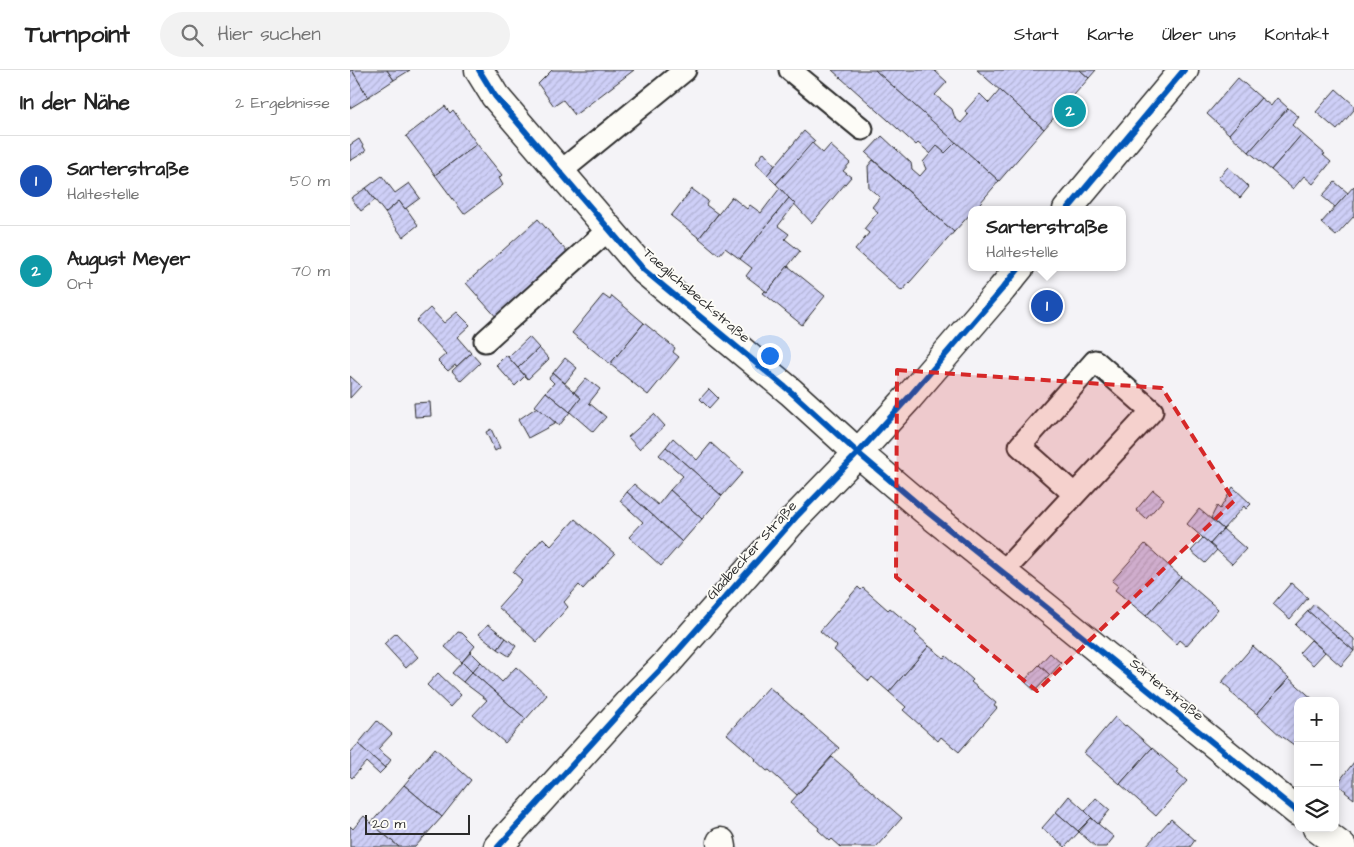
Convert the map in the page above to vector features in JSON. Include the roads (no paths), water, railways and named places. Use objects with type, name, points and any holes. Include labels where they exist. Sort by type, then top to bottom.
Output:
[{"type":"street","name":"Taeglichsbeckstraße","points":[[479,70],[495,96],[644,270],[791,392],[858,453]]},
{"type":"street","points":[[1070,206],[1184,70]]},
{"type":"street","name":"Gladbecker Straße","points":[[498,847],[667,663],[796,517],[858,453],[1017,271]]},
{"type":"street","name":"Sarterstraße","points":[[858,453],[925,510],[1294,809]]},
{"type":"street","points":[[1323,832],[1342,847]]},
{"type":"lane","points":[[560,172],[686,70]]},
{"type":"lane","points":[[790,70],[862,129]]},
{"type":"lane","points":[[485,341],[609,228]]},
{"type":"lane","points":[[1002,572],[1152,411],[1095,362],[1020,446],[1074,494]]},
{"type":"place","name":"August Meyer","points":[[1070,111]]},
{"type":"place","name":"Sarterstraße","points":[[1047,306]]}]
